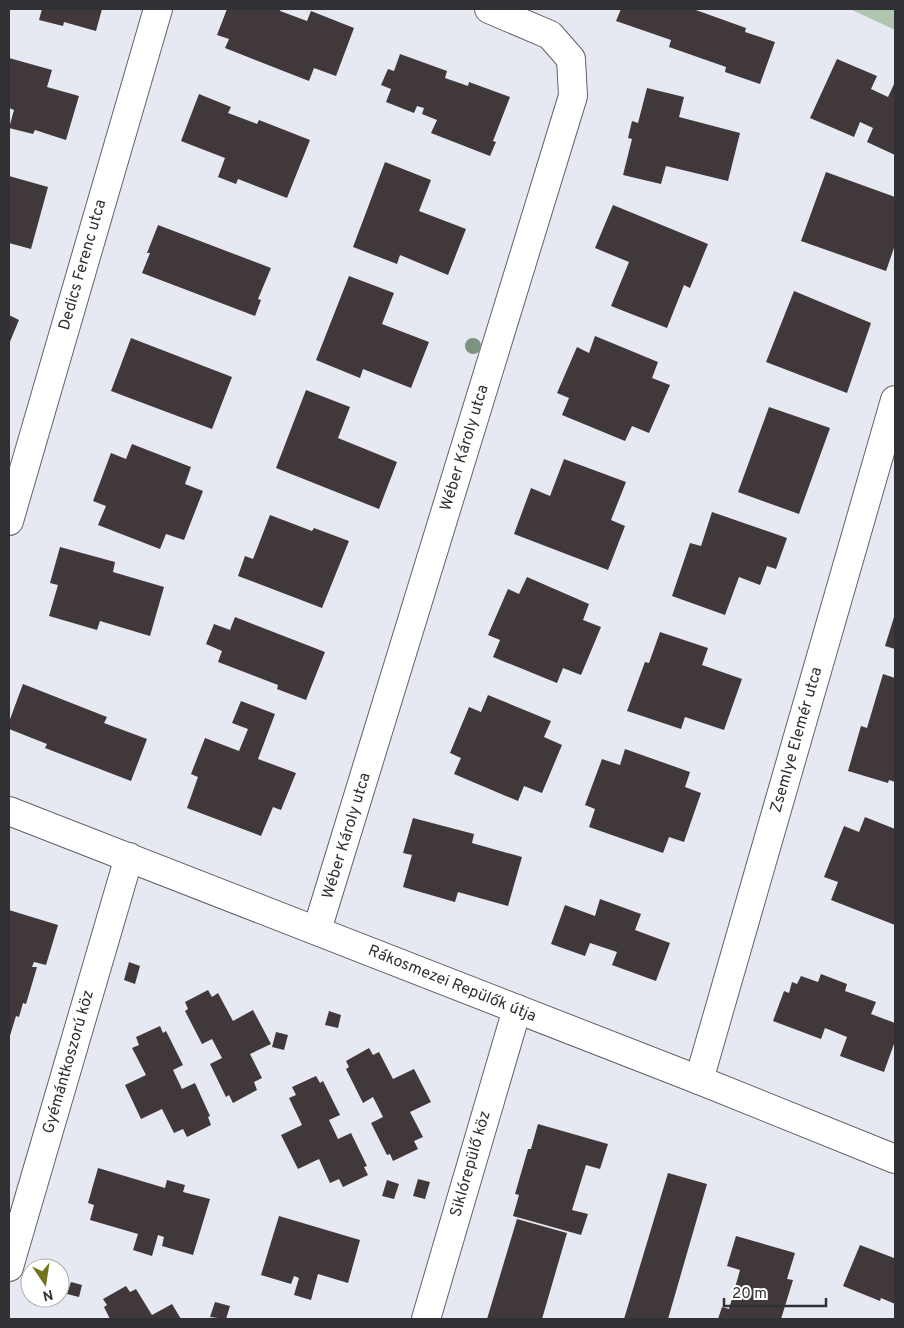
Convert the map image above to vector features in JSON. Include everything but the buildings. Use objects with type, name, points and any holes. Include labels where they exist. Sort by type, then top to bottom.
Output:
[{"type":"street","name":"Dedics Ferenc utca","points":[[9,521],[158,9]]},
{"type":"street","name":"Wéber Károly utca","points":[[318,930],[573,96],[571,59],[550,35],[489,9]]},
{"type":"street","name":"Zsemlye Elemér utca","points":[[699,1080],[895,400]]},
{"type":"street","name":"Rákosmezei Repülők útja","points":[[9,811],[318,930],[895,1159]]},
{"type":"street","name":"Gyémántkoszorú köz","points":[[9,1267],[129,857]]},
{"type":"street","name":"Siklórepülő köz","points":[[426,1319],[517,1010]]},
{"type":"green space","points":[[850,9],[895,9],[895,30]]}]
